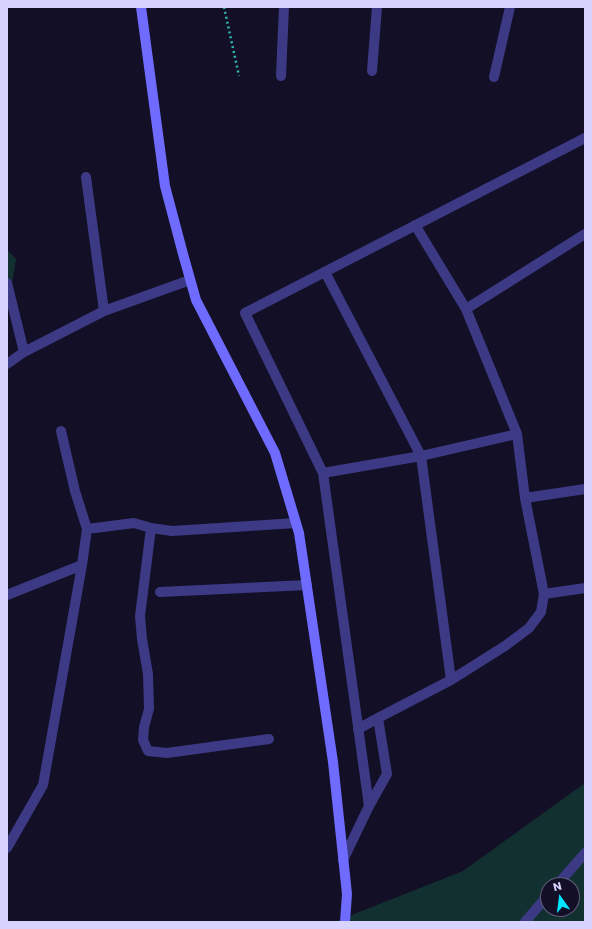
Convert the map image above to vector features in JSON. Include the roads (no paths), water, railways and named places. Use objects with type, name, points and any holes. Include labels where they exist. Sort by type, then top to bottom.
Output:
[{"type":"main road","points":[[141,7],[165,186],[196,300],[275,453],[299,533],[333,762],[347,894],[345,922]]},
{"type":"street","points":[[281,76],[284,7]]},
{"type":"street","points":[[372,71],[377,7]]},
{"type":"street","points":[[494,77],[510,7]]},
{"type":"street","points":[[369,806],[323,473],[245,313],[585,138]]},
{"type":"street","points":[[86,177],[104,312]]},
{"type":"street","points":[[358,729],[451,680],[505,646],[529,628],[540,612],[544,594],[525,498],[517,434],[466,309],[415,225]]},
{"type":"street","points":[[466,309],[585,234]]},
{"type":"street","points":[[325,272],[421,456],[451,680]]},
{"type":"street","points":[[7,364],[24,352],[104,312],[190,280]]},
{"type":"street","points":[[7,283],[24,352]]},
{"type":"street","points":[[7,848],[43,785],[82,565],[86,529],[60,431]]},
{"type":"street","points":[[323,473],[421,456],[517,434]]},
{"type":"street","points":[[525,498],[585,489]]},
{"type":"street","points":[[86,529],[134,524],[172,531],[296,523]]},
{"type":"street","points":[[151,528],[140,616],[148,674],[148,709],[143,740],[148,751],[167,753],[269,739]]},
{"type":"street","points":[[7,595],[82,565]]},
{"type":"street","points":[[160,592],[307,585]]},
{"type":"street","points":[[544,594],[585,588]]},
{"type":"street","points":[[343,860],[369,806],[387,774],[378,718]]},
{"type":"street","points":[[564,877],[585,853]]},
{"type":"street","points":[[525,922],[540,904]]}]
